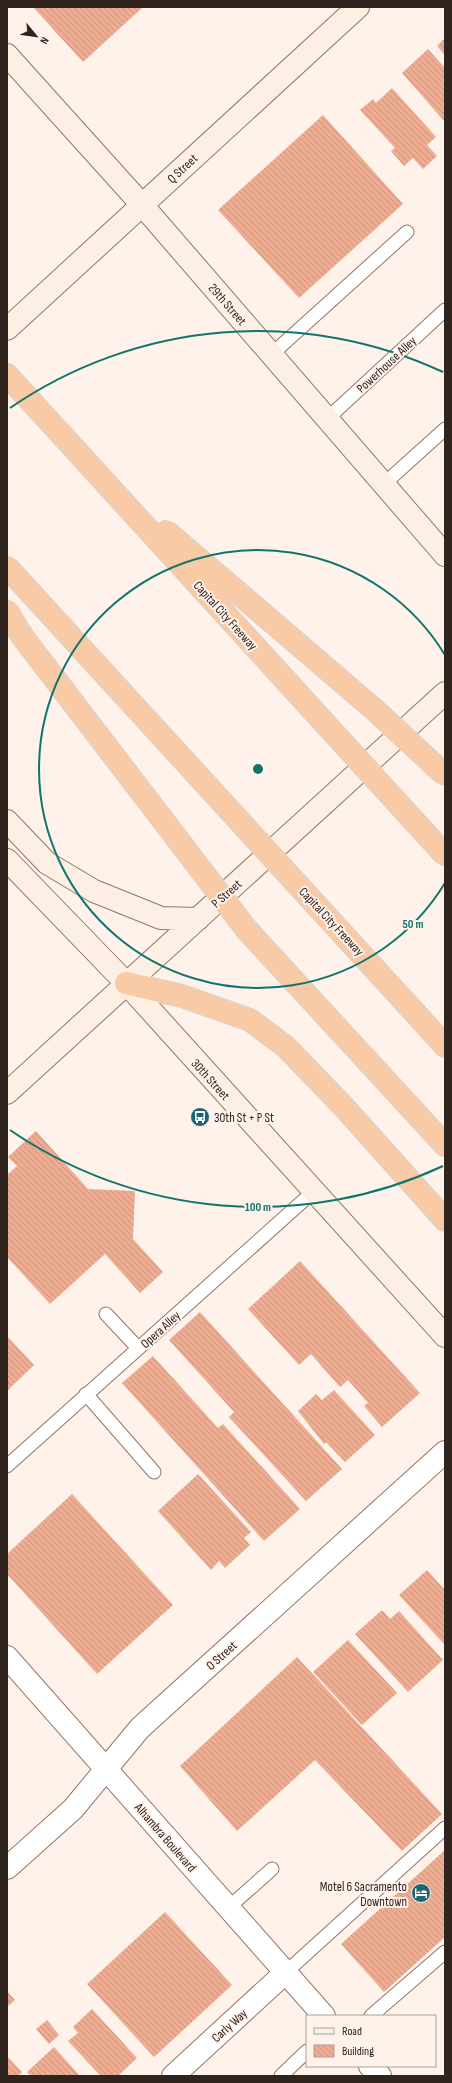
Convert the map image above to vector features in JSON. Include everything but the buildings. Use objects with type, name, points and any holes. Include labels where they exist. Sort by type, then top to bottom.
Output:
[{"type":"highway","name":"Capital City Freeway","points":[[7,375],[445,855]]},
{"type":"highway","points":[[92,468],[376,711],[445,775]]},
{"type":"highway","name":"Capital City Freeway","points":[[7,567],[445,1046]]},
{"type":"highway","points":[[7,611],[22,636],[247,930],[445,1145]]},
{"type":"highway","points":[[126,983],[182,996],[250,1020],[286,1047],[343,1106],[445,1220]]},
{"type":"main road","name":"Q Street","points":[[7,330],[358,7]]},
{"type":"main road","name":"29th Street","points":[[7,55],[143,206],[445,555]]},
{"type":"main road","name":"P Street","points":[[7,1093],[445,693]]},
{"type":"main road","points":[[7,820],[47,863],[94,891],[161,918],[198,919]]},
{"type":"main road","name":"30th Street","points":[[7,860],[126,983],[313,1192],[445,1336]]},
{"type":"street","name":"O Street","points":[[7,1868],[73,1809],[107,1770],[140,1728],[445,1452]]},
{"type":"street","name":"Alhambra Boulevard","points":[[7,1657],[323,2015]]},
{"type":"street","name":"Carly Way","points":[[173,2076],[285,1973]]},
{"type":"street","points":[[371,2067],[380,2076]]},
{"type":"lane","points":[[272,354],[407,232]]},
{"type":"lane","name":"Powerhouse Alley","points":[[327,419],[445,310]]},
{"type":"lane","points":[[384,484],[445,429]]},
{"type":"lane","name":"Opera Alley","points":[[7,1466],[313,1192]]},
{"type":"lane","points":[[106,1314],[138,1348]]},
{"type":"lane","points":[[86,1394],[154,1472]]},
{"type":"lane","points":[[285,1973],[445,1828]]},
{"type":"lane","points":[[228,1908],[272,1869]]},
{"type":"lane","points":[[372,2015],[445,1952]]},
{"type":"lane","points":[[281,2076],[306,2053]]},
{"type":"place","name":"30th St + P St","points":[[200,1117]]},
{"type":"place","name":"Motel 6 Sacramento Downtown","points":[[421,1893]]}]
